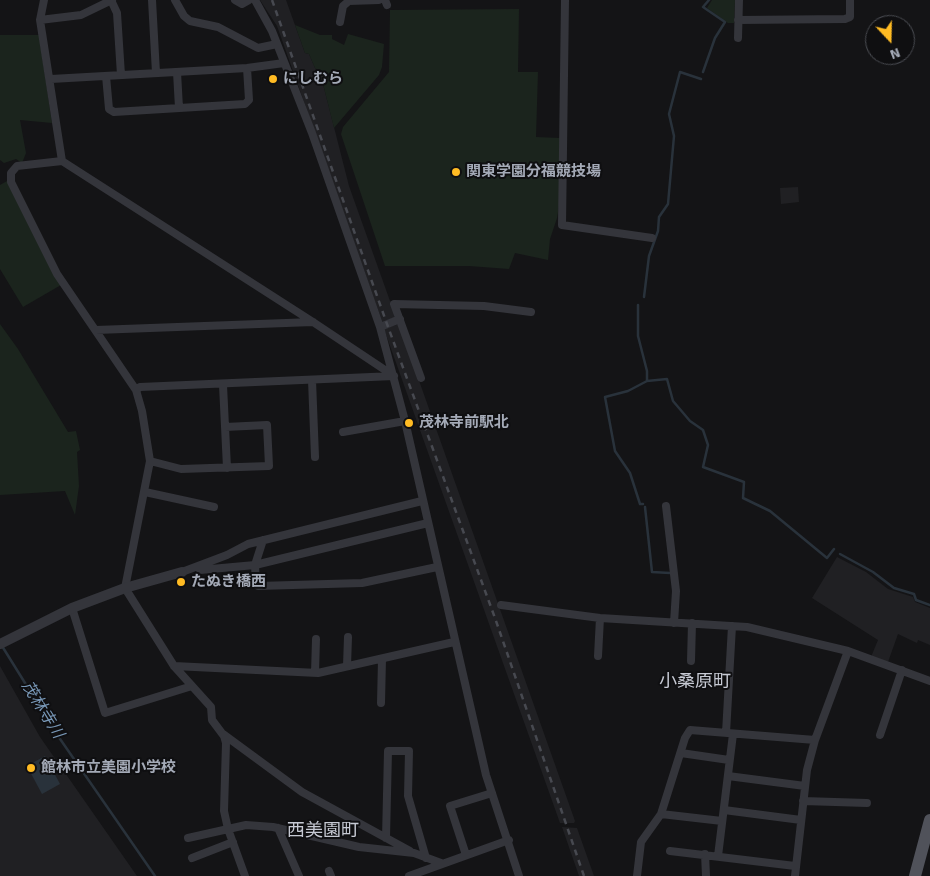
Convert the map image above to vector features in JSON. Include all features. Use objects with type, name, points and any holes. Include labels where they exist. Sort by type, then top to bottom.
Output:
[{"type":"main road","points":[[915,876],[930,820]]},
{"type":"street","points":[[44,0],[40,20],[51,79],[62,161]]},
{"type":"street","points":[[40,20],[80,15],[112,0],[117,13],[121,74]]},
{"type":"street","points":[[152,0],[156,73]]},
{"type":"street","points":[[175,0],[184,16],[190,21],[218,27],[258,48],[277,44]]},
{"type":"street","points":[[235,0],[242,4],[249,0]]},
{"type":"street","points":[[255,0],[277,44],[349,234],[380,327],[405,421],[454,642],[492,793],[509,840],[519,876]]},
{"type":"street","points":[[340,22],[343,6],[349,2],[379,0]]},
{"type":"street","points":[[565,0],[562,226],[652,238]]},
{"type":"street","points":[[738,38],[739,0]]},
{"type":"street","points":[[738,20],[845,19],[850,17],[850,0]]},
{"type":"street","points":[[51,79],[247,68],[284,63]]},
{"type":"street","points":[[106,76],[109,109],[114,112],[246,104],[249,100],[247,68]]},
{"type":"street","points":[[177,72],[179,108]]},
{"type":"street","points":[[245,876],[228,829],[224,811],[224,736],[212,720],[211,706],[174,666],[126,588],[150,461],[142,411],[136,390],[58,274],[11,182],[11,173],[17,166],[62,161],[394,376]]},
{"type":"street","points":[[421,378],[394,304],[484,306],[531,312]]},
{"type":"street","points":[[380,327],[400,319]]},
{"type":"street","points":[[96,330],[313,322]]},
{"type":"street","points":[[136,390],[140,387],[223,385],[394,376]]},
{"type":"street","points":[[312,380],[315,457]]},
{"type":"street","points":[[223,385],[227,468]]},
{"type":"street","points":[[343,432],[405,421]]},
{"type":"street","points":[[150,461],[181,469],[269,466],[267,425],[225,427]]},
{"type":"street","points":[[145,492],[214,507]]},
{"type":"street","points":[[4,642],[72,608],[126,588],[182,572],[227,555],[248,544],[422,502]]},
{"type":"street","points":[[666,506],[676,591],[674,623]]},
{"type":"street","points":[[182,572],[226,566],[255,565],[428,523]]},
{"type":"street","points":[[263,540],[255,565],[256,585],[258,586],[362,583],[437,567]]},
{"type":"street","points":[[501,605],[600,618],[732,626],[764,630],[848,651],[930,680]]},
{"type":"street","points":[[72,608],[105,713],[192,686]]},
{"type":"street","points":[[598,656],[600,618]]},
{"type":"street","points":[[691,661],[692,624]]},
{"type":"street","points":[[718,856],[730,760],[732,626]]},
{"type":"street","points":[[348,637],[348,666]]},
{"type":"street","points":[[315,673],[316,639]]},
{"type":"street","points":[[174,666],[315,673],[382,660],[454,642]]},
{"type":"street","points":[[795,876],[805,786],[815,740],[848,651]]},
{"type":"street","points":[[381,703],[382,660]]},
{"type":"street","points":[[880,735],[902,670]]},
{"type":"street","points":[[637,876],[641,842],[661,814],[685,738],[690,730],[698,728],[729,733],[815,740]]},
{"type":"street","points":[[224,736],[223,734],[302,792],[414,853],[441,863]]},
{"type":"street","points":[[386,838],[388,751],[409,750],[408,796],[426,858]]},
{"type":"street","points":[[681,753],[730,760]]},
{"type":"street","points":[[728,776],[805,786]]},
{"type":"street","points":[[466,855],[450,806],[492,793]]},
{"type":"street","points":[[803,801],[867,803]]},
{"type":"street","points":[[724,810],[801,820]]},
{"type":"street","points":[[661,814],[722,821]]},
{"type":"street","points":[[188,838],[246,825],[278,828],[359,847],[414,853]]},
{"type":"street","points":[[278,828],[299,876]]},
{"type":"street","points":[[409,876],[509,840]]},
{"type":"street","points":[[192,858],[233,842]]},
{"type":"street","points":[[670,851],[795,866]]},
{"type":"street","points":[[704,854],[706,876]]},
{"type":"shaded area","points":[[260,0],[286,0],[305,53],[309,54],[315,68],[325,75],[322,80],[349,186],[395,315],[394,318],[382,321],[277,26]]},
{"type":"shaded area","points":[[712,0],[735,0],[734,23],[728,23],[707,8]]},
{"type":"shaded area","name":"関東学園分福競技場","points":[[519,9],[518,72],[538,72],[536,137],[560,138],[559,206],[550,239],[548,260],[515,253],[509,269],[469,266],[385,266],[341,134],[343,127],[389,72],[390,10]]},
{"type":"shaded area","points":[[295,25],[320,35],[332,35],[332,39],[344,45],[348,34],[384,44],[382,67],[379,75],[334,128],[322,80],[324,75],[315,68],[309,54],[305,53]]},
{"type":"shaded area","points":[[0,35],[39,35],[52,123],[20,120],[26,153],[22,163],[16,159],[4,163],[0,160]]},
{"type":"shaded area","points":[[7,181],[61,285],[23,307],[0,269],[0,185]]},
{"type":"shaded area","points":[[798,187],[799,202],[781,204],[780,188]]},
{"type":"shaded area","points":[[0,324],[18,349],[68,432],[76,431],[80,450],[77,452],[79,486],[75,515],[65,491],[0,495]]},
{"type":"shaded area","points":[[399,324],[575,821],[574,823],[560,823],[384,329]]},
{"type":"shaded area","points":[[837,557],[866,572],[888,589],[913,597],[915,602],[930,608],[930,645],[918,640],[917,643],[898,634],[888,662],[871,657],[878,640],[812,598]]},
{"type":"shaded area","name":"館林市立美園小学校","points":[[0,666],[40,737],[137,876],[0,876]]},
{"type":"shaded area","points":[[45,756],[60,784],[42,794],[27,766]]},
{"type":"shaded area","points":[[562,827],[577,828],[594,876],[579,876]]},
{"type":"waterway","points":[[703,72],[715,38],[725,22],[703,7],[709,0]]},
{"type":"waterway","points":[[644,297],[649,256],[658,231],[659,217],[668,204],[674,136],[669,114],[680,72],[701,79]]},
{"type":"waterway","points":[[638,305],[638,336],[647,371],[647,381],[628,391],[605,397],[615,451],[630,473],[640,504],[643,504]]},
{"type":"waterway","points":[[647,381],[667,379],[673,401],[690,421],[703,430],[708,445],[703,467],[744,482],[743,498],[770,511],[827,558],[834,549]]},
{"type":"waterway","points":[[645,507],[652,572],[670,573]]},
{"type":"waterway","points":[[840,554],[873,572],[894,588],[914,594],[916,600],[930,605]]},
{"type":"waterway","name":"茂林寺川","points":[[2,646],[58,736],[155,876]]},
{"type":"railway","points":[[272,0],[387,324],[495,618],[584,876]]},
{"type":"place","name":"にしむら","points":[[273,79]]},
{"type":"place","name":"関東学園分福競技場","points":[[456,172]]},
{"type":"place","name":"茂林寺前駅北","points":[[409,423]]},
{"type":"place","name":"たぬき橋西","points":[[181,582]]},
{"type":"place","name":"館林市立美園小学校","points":[[31,768]]},
{"type":"district","name":"小桑原町","points":[[695,682]]},
{"type":"district","name":"西美園町","points":[[323,831]]}]
